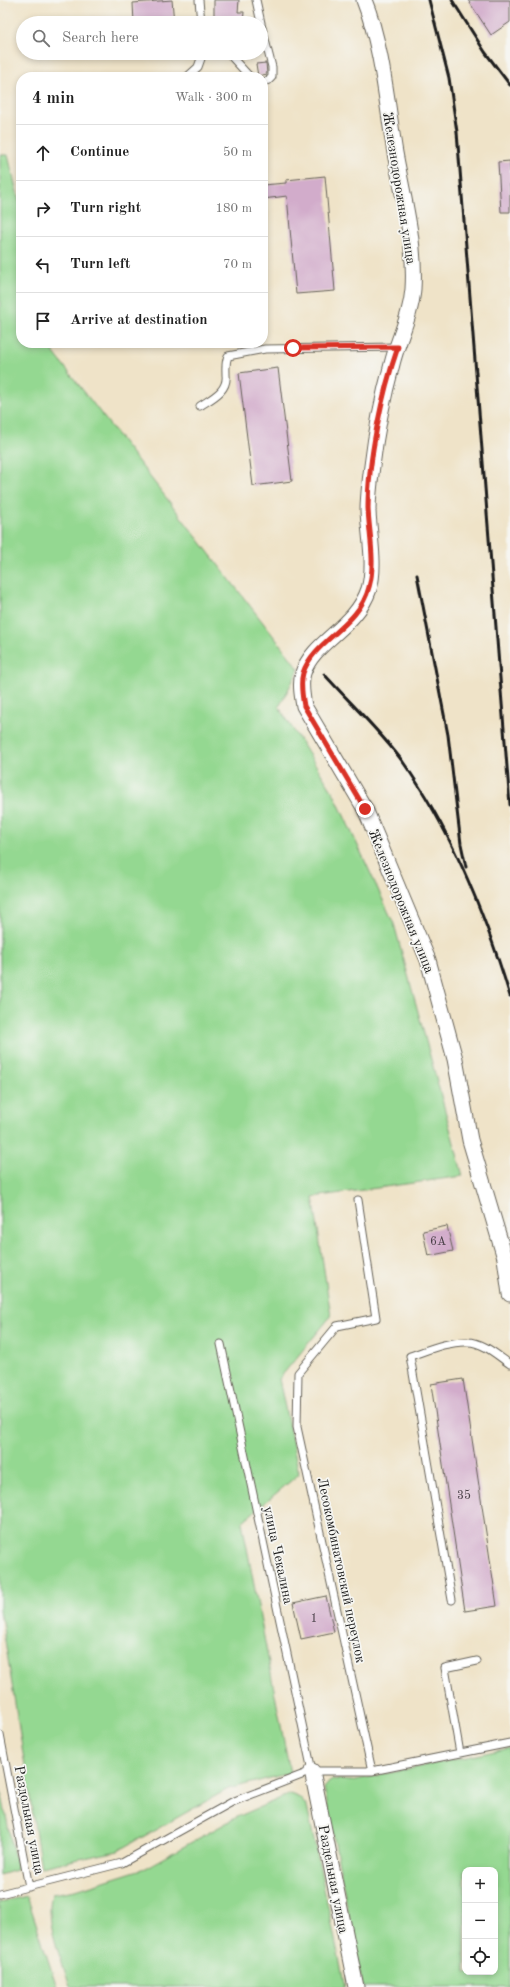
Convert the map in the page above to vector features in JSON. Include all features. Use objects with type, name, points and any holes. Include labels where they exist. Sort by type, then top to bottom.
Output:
[{"type":"street","name":"Железнодорожная улица","points":[[364,0],[372,25],[381,69],[411,247],[413,289],[410,310],[398,347],[383,404],[372,466],[368,509],[371,567],[370,587],[363,603],[355,615],[311,658],[303,672],[301,690],[304,706],[365,809],[428,960],[455,1060],[470,1140],[505,1258],[510,1294]]},
{"type":"street","name":"Раздельная улица","points":[[312,1771],[356,1987]]},
{"type":"lane","points":[[199,0],[200,16]]},
{"type":"lane","points":[[256,0],[259,16]]},
{"type":"lane","points":[[268,52],[273,72],[268,80]]},
{"type":"lane","points":[[192,72],[198,67],[202,60]]},
{"type":"lane","points":[[234,60],[245,72]]},
{"type":"lane","points":[[200,406],[224,389],[226,383],[226,362],[228,356],[237,353],[272,349],[398,347]]},
{"type":"lane","name":"Лесокомбинатовский переулок","points":[[358,1200],[376,1318],[337,1326],[298,1374],[297,1427],[372,1771]]},
{"type":"lane","points":[[452,1600],[410,1356],[448,1344],[469,1342],[482,1346],[510,1364]]},
{"type":"lane","name":"улица Чекалина","points":[[221,1344],[312,1771]]},
{"type":"lane","points":[[460,1753],[445,1668],[477,1662]]},
{"type":"lane","name":"Раздольная улица","points":[[0,1735],[29,1887]]},
{"type":"lane","points":[[0,1894],[122,1864],[232,1802],[312,1771],[372,1771],[510,1743]]},
{"type":"green space","points":[[0,155],[8,155],[16,188],[16,348],[53,348],[54,353],[299,669],[279,707],[334,794],[394,924],[463,1176],[313,1197],[331,1316],[279,1379],[299,1474],[242,1522],[290,1773],[228,1789],[118,1851],[41,1867],[0,1609]]},
{"type":"green space","points":[[510,1748],[510,1987],[363,1987],[324,1788],[332,1779],[351,1781]]},
{"type":"green space","points":[[0,1786],[17,1870],[0,1875]]},
{"type":"green space","points":[[290,1794],[300,1798],[307,1807],[345,1987],[70,1987],[52,1928],[50,1905],[52,1894],[76,1890],[145,1868],[237,1817]]},
{"type":"green space","points":[[27,1896],[57,1987],[0,1987],[0,1902]]},
{"type":"building","points":[[172,0],[173,16],[134,16],[133,3]]},
{"type":"building","points":[[214,0],[239,0],[238,12],[244,12],[244,16],[214,16]]},
{"type":"building","points":[[468,0],[510,0],[510,22],[491,35]]},
{"type":"building","points":[[266,63],[267,72],[257,72],[256,64]]},
{"type":"building","points":[[510,161],[510,212],[501,212],[498,162]]},
{"type":"building","points":[[325,176],[335,291],[296,294],[287,196],[268,198],[268,185],[286,183],[286,180]]},
{"type":"building","points":[[278,368],[292,481],[253,486],[239,373]]},
{"type":"building","points":[[447,1226],[453,1251],[428,1256],[423,1231]]},
{"type":"building","points":[[463,1379],[497,1606],[465,1611],[431,1384]]},
{"type":"building","points":[[326,1596],[334,1632],[301,1639],[293,1603]]},
{"type":"railway","points":[[429,0],[449,78],[457,132],[510,805]]},
{"type":"railway","points":[[452,0],[485,52],[510,85]]},
{"type":"railway","points":[[417,575],[448,735],[461,844],[466,867]]},
{"type":"railway","points":[[324,674],[375,728],[403,762],[437,816],[466,875],[490,936],[510,996]]},
{"type":"route","points":[[293,348],[398,347],[392,363],[376,434],[372,466],[368,509],[371,567],[370,587],[363,603],[355,615],[311,658],[303,672],[301,690],[304,706],[365,809]]}]
